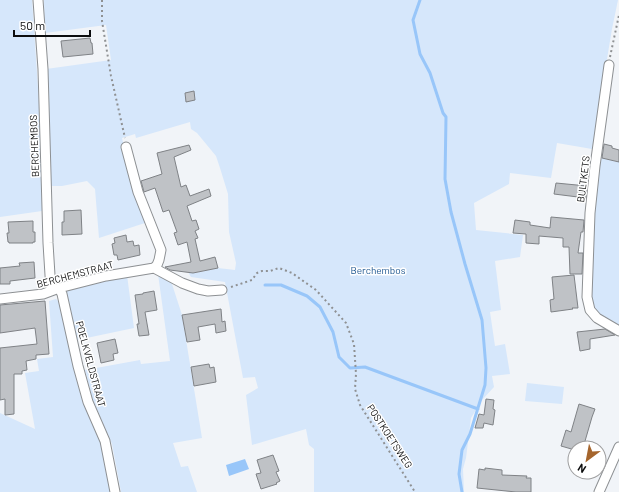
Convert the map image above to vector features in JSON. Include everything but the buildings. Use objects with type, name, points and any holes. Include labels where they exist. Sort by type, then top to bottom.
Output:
[{"type":"street","name":"BERCHEMBOS","points":[[38,0],[43,69],[49,251],[55,290]]},
{"type":"street","name":"BULTKETS","points":[[609,65],[590,213],[587,297],[590,310],[597,318],[619,330]]},
{"type":"street","points":[[126,147],[138,192],[161,250],[157,265],[154,268],[182,283],[208,290],[222,290]]},
{"type":"street","name":"BERCHEMSTRAAT","points":[[0,299],[35,296],[106,276],[154,268]]},
{"type":"street","name":"POELKVELDSTRAAT","points":[[55,290],[62,294],[78,366],[88,402],[105,441],[115,492]]},
{"type":"street","points":[[599,492],[619,447]]},
{"type":"path","points":[[102,0],[102,21],[111,76],[126,147]]},
{"type":"path","points":[[609,65],[619,15]]},
{"type":"path","name":"POSTKOETSWEG","points":[[222,290],[252,280],[257,273],[262,271],[270,271],[278,268],[292,273],[316,290],[346,323],[354,344],[356,374],[355,389],[360,405],[416,492]]},
{"type":"green space","points":[[0,0],[32,0],[40,117],[42,211],[0,217]]},
{"type":"green space","name":"Berchembos","points":[[44,0],[618,0],[592,149],[557,143],[551,178],[510,173],[509,184],[474,203],[476,230],[523,235],[520,257],[495,261],[501,310],[490,312],[495,346],[505,344],[510,374],[492,376],[494,387],[482,400],[471,418],[466,458],[463,469],[464,492],[314,492],[314,449],[309,445],[306,429],[252,445],[246,395],[258,388],[255,377],[243,378],[225,282],[191,277],[188,272],[195,271],[195,273],[218,268],[235,270],[236,263],[229,232],[228,194],[216,156],[197,133],[191,129],[190,122],[136,138],[135,134],[122,138],[129,170],[148,222],[99,238],[95,189],[87,181],[62,186],[50,186],[46,69],[111,60],[106,25],[45,33]]},
{"type":"green space","points":[[601,158],[619,162],[619,326],[605,319],[596,310],[591,299],[593,218]]},
{"type":"green space","points":[[158,274],[168,279],[172,284],[182,315],[202,438],[173,443],[181,467],[188,466],[197,492],[121,492],[112,444],[92,398],[85,370],[140,360],[141,364],[170,361]]},
{"type":"green space","points":[[127,275],[134,328],[77,340],[66,298],[66,292],[69,288]]},
{"type":"green space","points":[[56,299],[61,306],[82,400],[101,443],[110,492],[0,492],[0,413],[35,429],[25,373],[39,371],[37,359],[53,357],[49,301]]},
{"type":"green space","points":[[527,383],[564,387],[562,404],[525,401]]},
{"type":"water","points":[[245,459],[249,469],[229,476],[226,465]]},
{"type":"waterway","points":[[420,0],[413,20],[420,54],[430,73],[443,113],[446,117],[445,179],[451,212],[482,320],[486,368],[485,385],[470,434],[462,450],[459,474],[462,492]]},
{"type":"waterway","points":[[265,285],[281,285],[307,296],[320,307],[333,332],[339,357],[350,368],[365,367],[478,409]]}]
